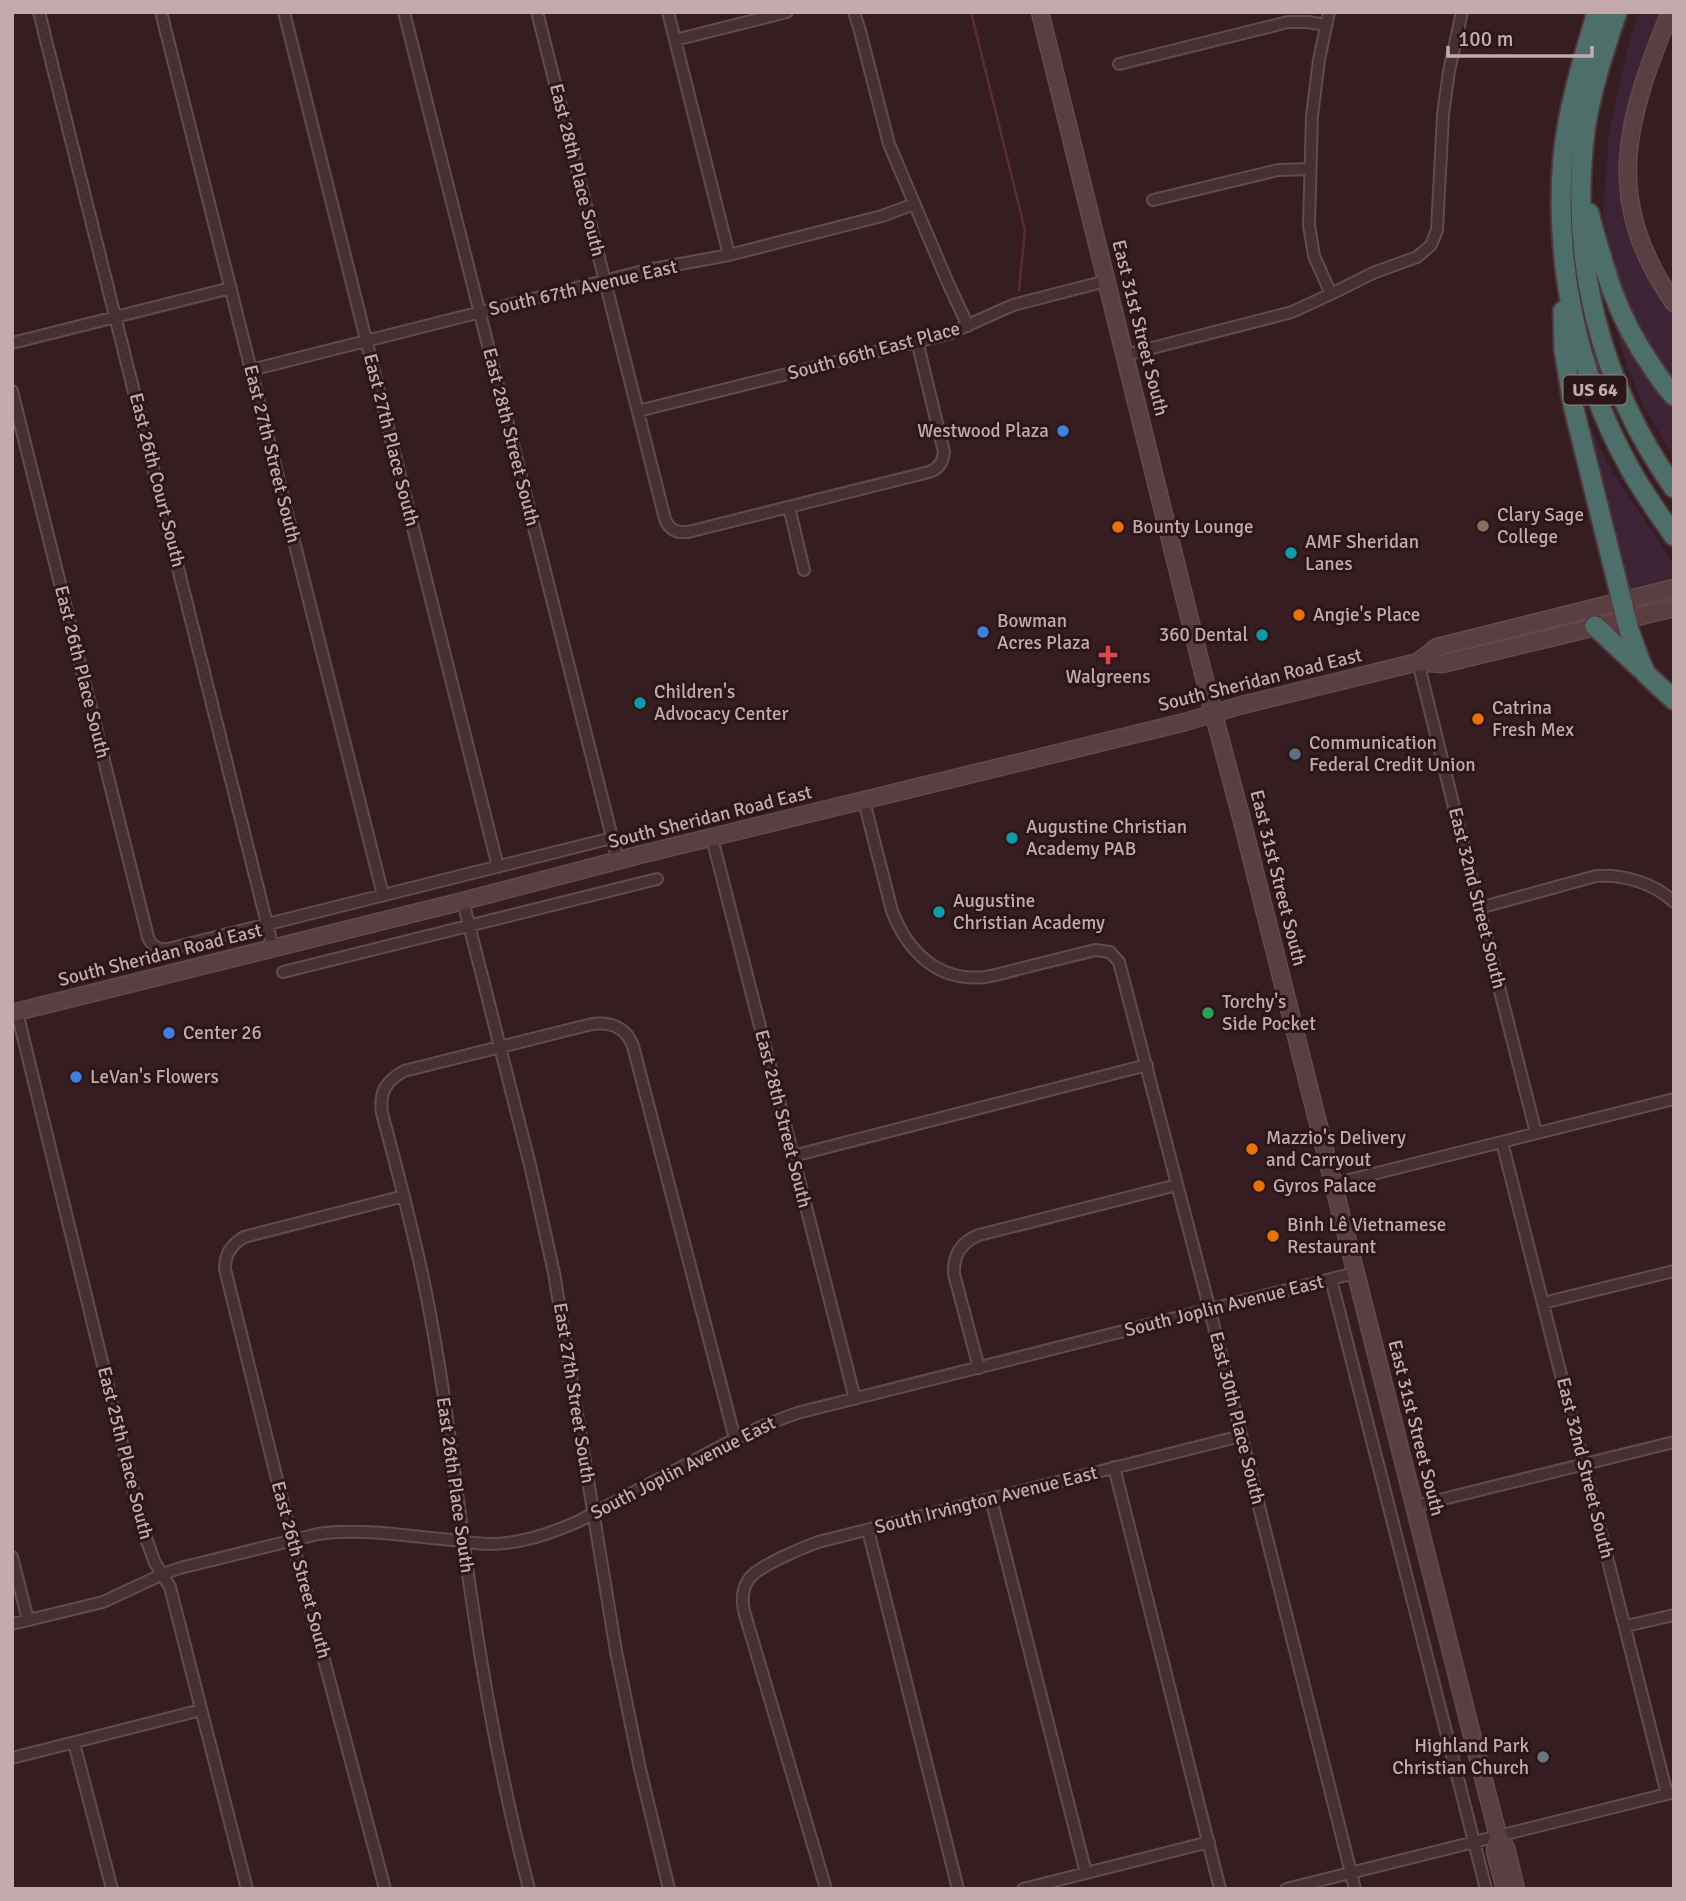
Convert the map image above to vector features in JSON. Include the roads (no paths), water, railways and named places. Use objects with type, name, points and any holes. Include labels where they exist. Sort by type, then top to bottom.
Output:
[{"type":"highway","name":"US 64","points":[[1597,12],[1577,79],[1563,156],[1562,227],[1567,281],[1573,315],[1604,414],[1628,465],[1674,536]]},
{"type":"highway","name":"US 64","points":[[1617,12],[1604,49],[1585,130],[1581,185],[1585,264],[1590,299],[1610,368],[1648,449],[1674,488]]},
{"type":"highway","points":[[1581,185],[1610,287],[1622,317],[1640,349],[1674,396]]},
{"type":"highway","points":[[1562,227],[1564,350],[1573,405],[1634,645],[1646,674]]},
{"type":"highway","points":[[1595,626],[1674,700]]},
{"type":"main road","name":"East 31st Street South","points":[[1040,12],[1498,1835],[1506,1848],[1517,1889]]},
{"type":"main road","points":[[1670,12],[1648,66],[1632,121],[1627,172],[1639,240],[1654,272],[1674,303]]},
{"type":"main road","name":"South Sheridan Road East","points":[[14,1013],[1419,662],[1442,664],[1595,626],[1674,588]]},
{"type":"main road","name":"South Sheridan Road East","points":[[1419,662],[1437,647],[1625,610],[1674,608]]},
{"type":"main road","name":"East 31st Street South","points":[[1498,1835],[1495,1851],[1505,1889]]},
{"type":"street","name":"East 26th Court South","points":[[39,12],[273,948]]},
{"type":"street","name":"East 27th Street South","points":[[161,12],[383,895]]},
{"type":"street","name":"East 27th Place South","points":[[284,12],[498,867]]},
{"type":"street","name":"East 28th Street South","points":[[404,12],[618,861]]},
{"type":"street","name":"East 28th Place South","points":[[537,12],[665,519],[672,529],[682,533],[789,507]]},
{"type":"street","points":[[668,12],[729,255]]},
{"type":"street","points":[[675,40],[787,12]]},
{"type":"street","points":[[854,12],[889,144],[968,326]]},
{"type":"street","points":[[1329,12],[1315,87],[1310,169],[1310,235],[1317,264],[1331,295]]},
{"type":"street","points":[[1125,355],[1303,308],[1383,268],[1408,261],[1431,245],[1437,230],[1443,114],[1462,12]]},
{"type":"street","points":[[1119,64],[1288,22],[1326,25]]},
{"type":"street","points":[[1153,200],[1278,170],[1310,169]]},
{"type":"street","name":"South 67th Avenue East","points":[[251,370],[660,267],[729,255],[882,216],[914,204]]},
{"type":"street","name":"South 66th East Place","points":[[638,411],[948,334],[1013,305],[1106,281]]},
{"type":"street","points":[[12,343],[231,288]]},
{"type":"street","points":[[804,570],[789,507],[929,472],[941,464],[944,457],[943,447],[917,341]]},
{"type":"street","name":"East 26th Place South","points":[[12,391],[15,414],[148,937],[150,943],[158,948]]},
{"type":"street","name":"East 32nd Street South","points":[[1419,662],[1536,1133]]},
{"type":"street","name":"East 30th Place South","points":[[864,801],[892,911],[900,932],[909,945],[932,965],[952,974],[975,977],[1001,974],[1095,950],[1110,952],[1123,970],[1355,1889]]},
{"type":"street","name":"South Sheridan Road East","points":[[158,948],[169,949],[612,838]]},
{"type":"street","name":"East 28th Street South","points":[[712,838],[855,1399]]},
{"type":"street","points":[[1479,908],[1596,876],[1611,875],[1647,884],[1674,902]]},
{"type":"street","points":[[283,972],[657,879]]},
{"type":"street","name":"East 27th Street South","points":[[463,901],[531,1170],[554,1273],[627,1712],[669,1889]]},
{"type":"street","name":"East 25th Place South","points":[[14,1013],[143,1530],[155,1563],[170,1587],[247,1889]]},
{"type":"street","points":[[500,1046],[592,1024],[618,1026],[627,1034],[633,1046],[735,1439]]},
{"type":"street","name":"East 26th Place South","points":[[500,1046],[404,1071],[386,1084],[380,1102],[427,1294],[473,1608],[497,1750],[529,1889]]},
{"type":"street","points":[[793,1156],[1147,1065]]},
{"type":"street","points":[[1333,1184],[1674,1099]]},
{"type":"street","name":"East 32nd Street South","points":[[1502,1142],[1670,1793]]},
{"type":"street","points":[[979,1368],[954,1273],[955,1258],[969,1239],[1177,1185]]},
{"type":"street","name":"East 26th Street South","points":[[385,1889],[292,1539],[226,1275],[225,1260],[228,1251],[236,1242],[253,1233],[404,1196]]},
{"type":"street","points":[[1544,1303],[1674,1271]]},
{"type":"street","name":"South Joplin Avenue East","points":[[12,1624],[103,1602],[163,1574],[292,1539],[340,1531],[489,1544],[534,1538],[565,1527],[735,1439],[797,1413],[1356,1273]]},
{"type":"street","points":[[1331,1279],[1486,1889]]},
{"type":"street","name":"South Irvington Avenue East","points":[[826,1889],[744,1611],[743,1594],[749,1578],[793,1552],[818,1542],[1241,1436]]},
{"type":"street","points":[[1415,1506],[1674,1442]]},
{"type":"street","points":[[1114,1467],[1220,1889]]},
{"type":"street","points":[[991,1499],[1086,1873]]},
{"type":"street","points":[[868,1530],[958,1889]]},
{"type":"street","points":[[12,1558],[28,1620]]},
{"type":"street","points":[[1626,1626],[1674,1615]]},
{"type":"street","points":[[12,1758],[201,1710]]},
{"type":"street","points":[[74,1743],[112,1889]]},
{"type":"street","points":[[1286,1889],[1670,1793]]},
{"type":"street","points":[[1023,1889],[1209,1842]]},
{"type":"waterway","points":[[971,12],[1025,230],[1019,290]]},
{"type":"place","name":"Westwood Plaza","points":[[1063,431]]},
{"type":"place","name":"Clary Sage College","points":[[1483,526]]},
{"type":"place","name":"Bounty Lounge","points":[[1118,527]]},
{"type":"place","name":"AMF Sheridan Lanes","points":[[1291,553]]},
{"type":"place","name":"Angie's Place","points":[[1299,615]]},
{"type":"place","name":"Bowman Acres Plaza","points":[[983,632]]},
{"type":"place","name":"360 Dental","points":[[1262,635]]},
{"type":"place","name":"Walgreens","points":[[1108,655]]},
{"type":"place","name":"Children's Advocacy Center","points":[[640,703]]},
{"type":"place","name":"Catrina Fresh Mex","points":[[1478,719]]},
{"type":"place","name":"Communication Federal Credit Union","points":[[1295,754]]},
{"type":"place","name":"Augustine Christian Academy PAB","points":[[1012,838]]},
{"type":"place","name":"Augustine Christian Academy","points":[[939,912]]},
{"type":"place","name":"Torchy's Side Pocket","points":[[1208,1013]]},
{"type":"place","name":"Center 26","points":[[169,1033]]},
{"type":"place","name":"LeVan's Flowers","points":[[76,1077]]},
{"type":"place","name":"Mazzio's Delivery and Carryout","points":[[1252,1149]]},
{"type":"place","name":"Gyros Palace","points":[[1259,1186]]},
{"type":"place","name":"Binh Lê Vietnamese Restaurant","points":[[1273,1236]]},
{"type":"place","name":"Highland Park Christian Church","points":[[1543,1757]]}]
